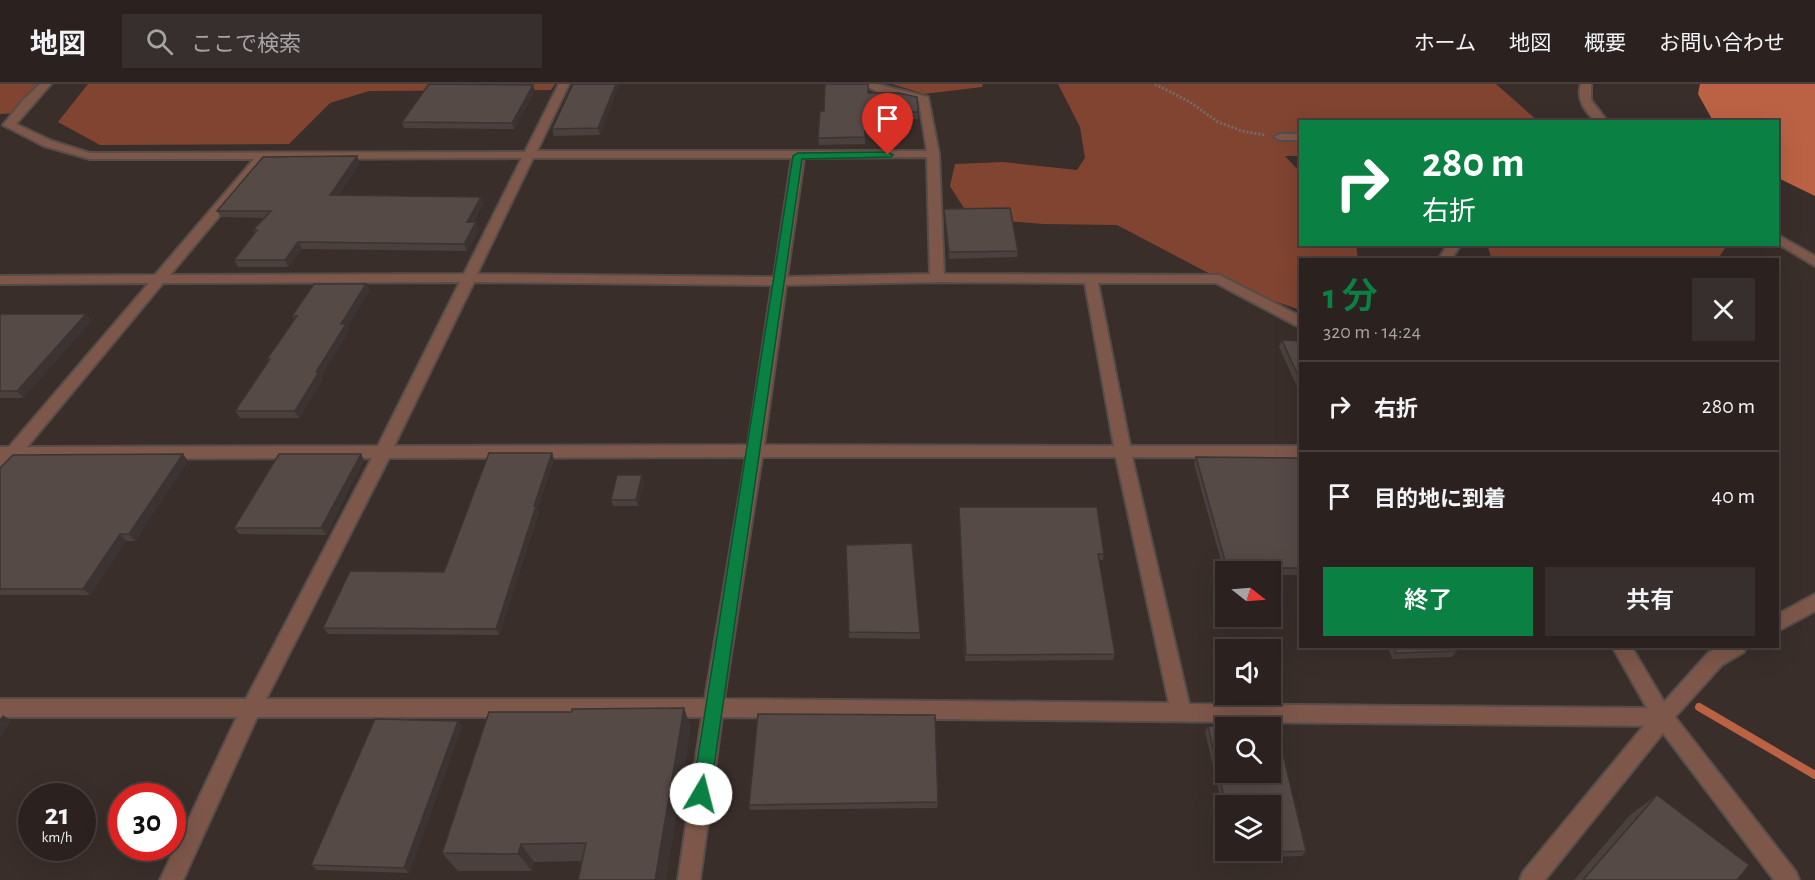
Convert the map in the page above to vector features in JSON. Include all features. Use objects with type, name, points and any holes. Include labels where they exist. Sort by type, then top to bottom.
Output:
[{"type":"street","points":[[46,84],[9,124],[40,142],[64,151],[90,156],[933,154]]},
{"type":"street","points":[[171,880],[251,709],[384,451],[564,84]]},
{"type":"street","points":[[867,84],[882,90],[924,99],[933,154],[937,278]]},
{"type":"street","points":[[1586,84],[1584,90],[1588,107],[1602,120]]},
{"type":"street","points":[[1280,138],[1299,137]]},
{"type":"street","points":[[0,469],[7,454],[159,280],[264,155]]},
{"type":"street","points":[[689,880],[713,708],[755,451],[798,156]]},
{"type":"street","points":[[1779,240],[1815,262]]},
{"type":"street","points":[[0,280],[1219,279],[1299,320]]},
{"type":"street","points":[[1091,280],[1123,452],[1181,713]]},
{"type":"street","points":[[7,454],[384,451],[1299,452]]},
{"type":"street","points":[[1779,622],[1815,602]]},
{"type":"street","points":[[1622,648],[1663,717],[1788,880]]},
{"type":"street","points":[[1531,880],[1663,717],[1715,659],[1734,648]]},
{"type":"street","points":[[0,708],[713,708],[1663,717]]},
{"type":"path","points":[[1155,84],[1190,102],[1218,122],[1242,131],[1280,138]]},
{"type":"shaded area","points":[[0,84],[44,84],[18,113],[0,114]]},
{"type":"shaded area","points":[[88,84],[555,84],[551,90],[369,91],[330,103],[289,144],[100,145],[58,122]]},
{"type":"shaded area","points":[[892,84],[983,84],[982,87],[924,94]]},
{"type":"shaded area","points":[[1058,84],[1496,84],[1537,120],[1299,120],[1299,156],[1285,156],[1299,171],[1299,246],[1356,246],[1358,258],[1299,258],[1299,310],[1235,287],[1117,225],[1043,224],[970,218],[950,186],[955,164],[1003,162],[1077,170],[1085,158],[1080,127]]},
{"type":"shaded area","points":[[1700,84],[1815,84],[1815,196],[1779,178],[1779,120],[1712,120],[1698,94]]},
{"type":"shaded area","points":[[1488,246],[1726,246],[1719,258],[1491,258]]},
{"type":"building","points":[[429,84],[533,85],[512,123],[402,122]]},
{"type":"building","points":[[573,84],[616,84],[598,128],[552,129]]},
{"type":"building","points":[[825,84],[868,84],[868,93],[899,93],[917,97],[918,112],[864,112],[865,137],[818,138],[820,111],[824,111]]},
{"type":"building","points":[[357,156],[330,195],[481,197],[467,222],[476,222],[464,244],[298,242],[285,260],[234,260],[257,230],[253,230],[271,211],[217,211],[263,157]]},
{"type":"building","points":[[1010,208],[1018,251],[949,252],[944,209]]},
{"type":"building","points":[[314,284],[366,284],[341,324],[346,324],[295,411],[235,411],[297,316],[292,316]]},
{"type":"building","points":[[0,314],[86,314],[17,391],[0,391]]},
{"type":"building","points":[[1282,340],[1299,341],[1299,378]]},
{"type":"building","points":[[489,453],[552,453],[496,629],[323,628],[350,571],[444,572]]},
{"type":"building","points":[[183,454],[129,534],[120,534],[83,589],[0,589],[0,468],[13,455]]},
{"type":"building","points":[[279,454],[361,454],[321,528],[234,528]]},
{"type":"building","points":[[1196,457],[1297,458],[1299,465],[1299,568],[1281,568],[1281,561],[1225,561]]},
{"type":"building","points":[[617,475],[642,475],[636,500],[611,500]]},
{"type":"building","points":[[959,507],[1097,507],[1104,554],[1098,554],[1115,654],[966,655]]},
{"type":"building","points":[[912,543],[920,633],[849,632],[846,545]]},
{"type":"building","points":[[1395,648],[1456,648],[1457,651],[1396,653]]},
{"type":"building","points":[[684,708],[655,880],[578,880],[586,843],[521,844],[518,854],[442,853],[489,712]]},
{"type":"building","points":[[758,714],[935,715],[938,802],[749,805]]},
{"type":"building","points":[[375,719],[458,721],[404,868],[311,865]]},
{"type":"building","points":[[1208,726],[1215,726],[1215,757]]},
{"type":"building","points":[[1281,746],[1306,851],[1281,852],[1281,795],[1224,795],[1221,783],[1281,783]]},
{"type":"building","points":[[1657,795],[1749,865],[1737,880],[1583,880]]},
{"type":"waterway","points":[[1699,707],[1815,775]]},
{"type":"route","points":[[701,794],[755,451],[792,182],[798,156],[888,155]]}]
